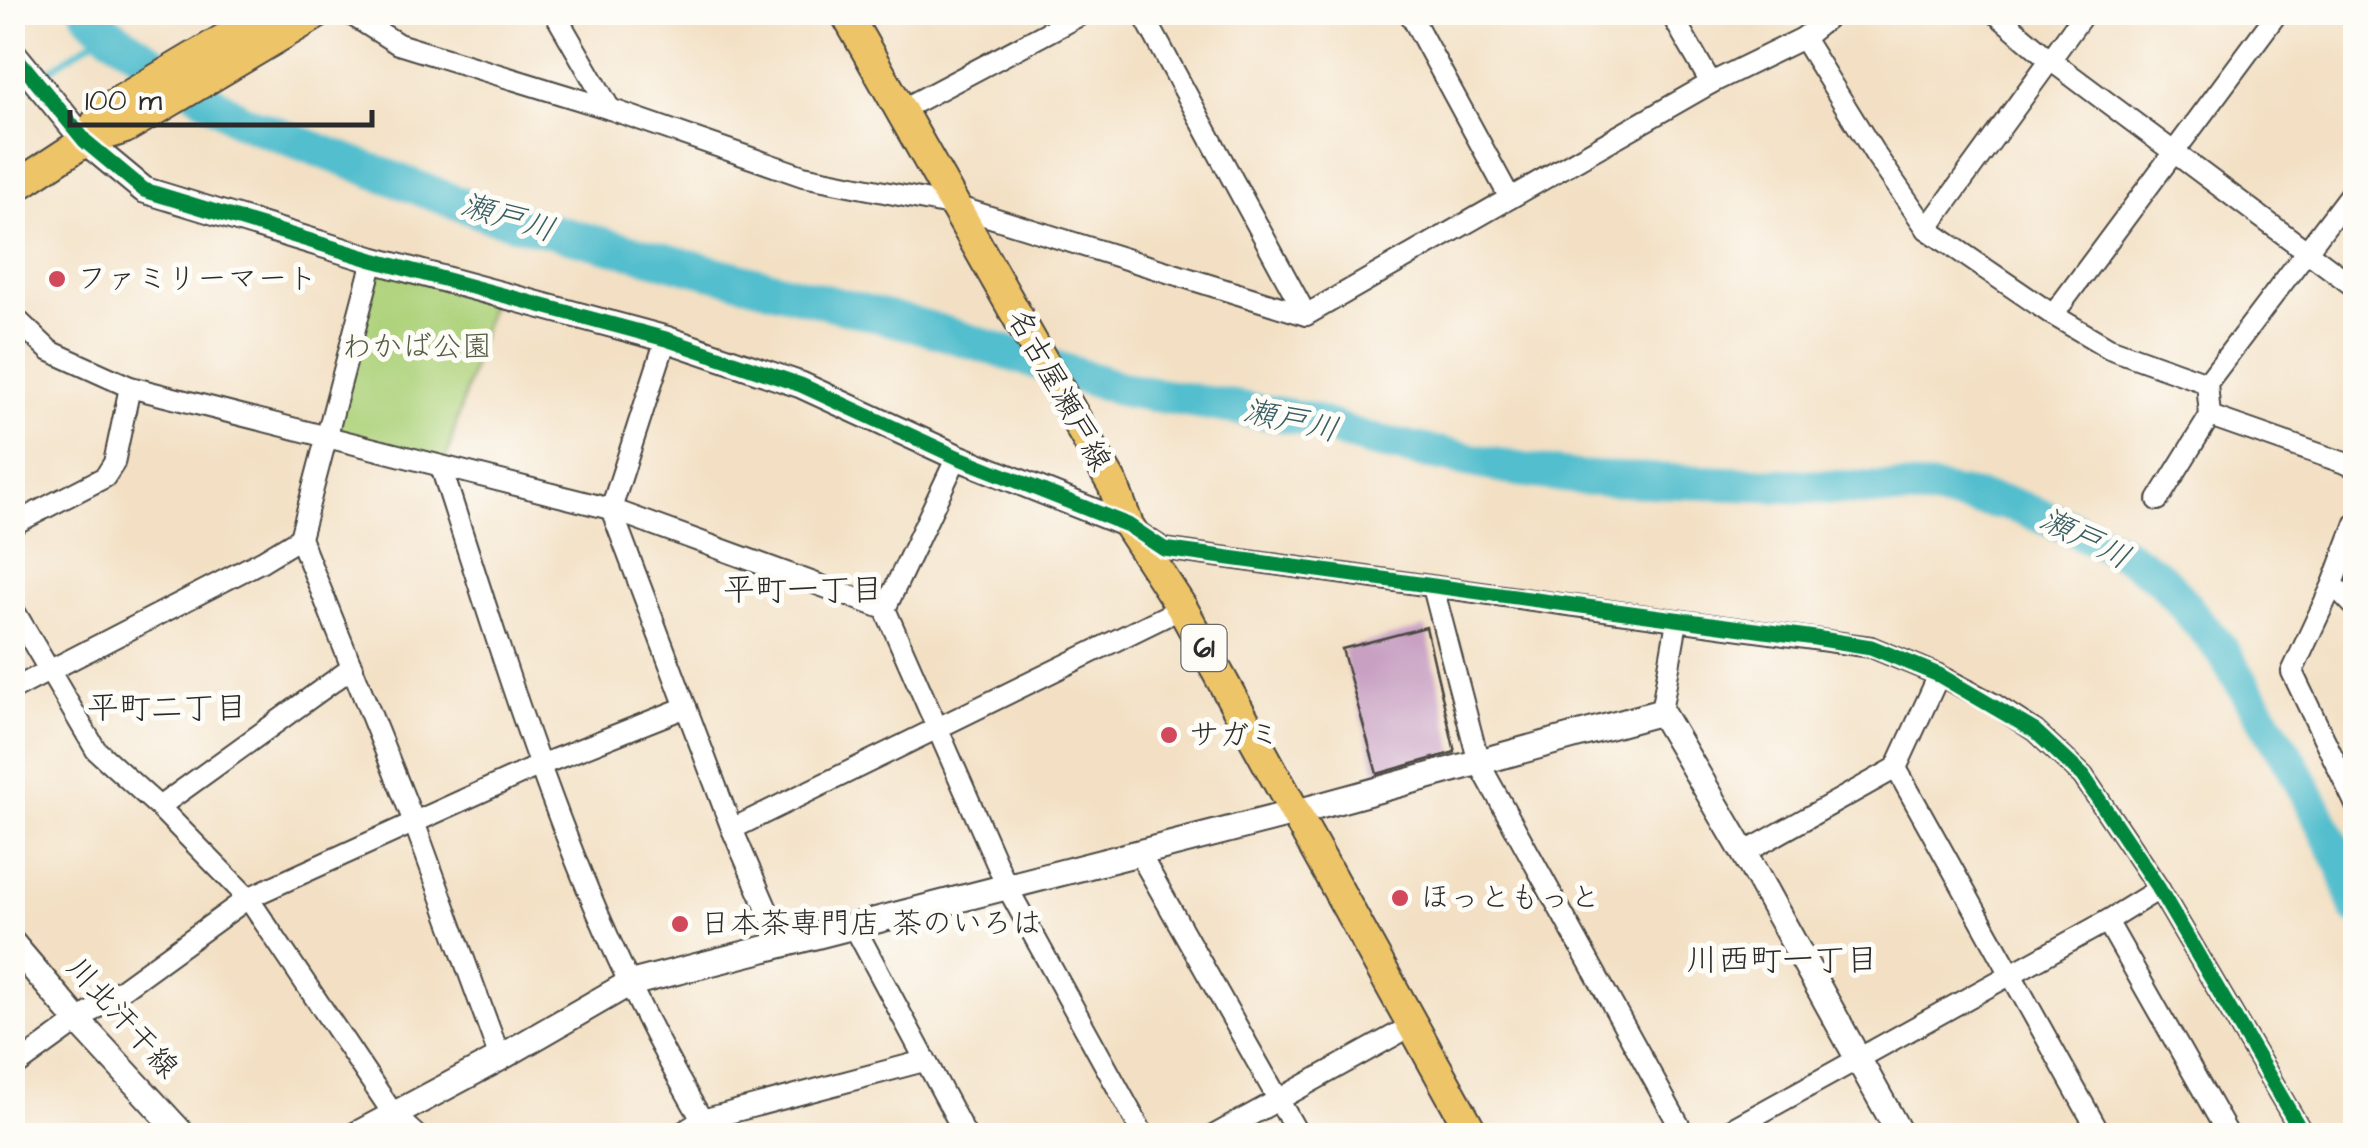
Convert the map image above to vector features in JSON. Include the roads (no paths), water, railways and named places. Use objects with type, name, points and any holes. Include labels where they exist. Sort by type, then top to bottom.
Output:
[{"type":"main road","points":[[85,141],[106,110],[270,12]]},
{"type":"main road","points":[[12,189],[85,141],[125,128],[320,12]]},
{"type":"main road","name":"名古屋瀬戸線","points":[[845,12],[1113,486],[1128,525],[1182,608],[1474,1136]]},
{"type":"street","points":[[347,12],[398,44],[803,176],[1306,315],[1711,83],[1803,38],[1835,12]]},
{"type":"street","points":[[554,12],[610,110]]},
{"type":"street","points":[[900,110],[1086,12]]},
{"type":"street","points":[[1142,12],[1306,315]]},
{"type":"street","points":[[1408,12],[1510,198]]},
{"type":"street","points":[[1670,12],[1711,83]]},
{"type":"street","points":[[1994,12],[2049,60],[2356,288]]},
{"type":"street","points":[[1927,229],[2085,12]]},
{"type":"street","points":[[2053,315],[2278,12]]},
{"type":"street","points":[[1803,38],[1927,229],[2053,315],[2109,348],[2206,383]]},
{"type":"street","points":[[19,60],[85,141],[144,190],[373,260],[666,339],[800,385],[956,456],[1128,525],[1164,549],[1872,647],[1939,676],[2035,731],[2084,776],[2158,889],[2304,1136]]},
{"type":"street","points":[[2158,500],[2210,416],[2206,383],[2356,186]]},
{"type":"street","points":[[373,260],[300,538],[414,822],[500,1058]]},
{"type":"street","points":[[12,316],[50,351],[130,387],[611,509],[886,609],[1007,886],[1144,1136]]},
{"type":"street","points":[[666,339],[611,509],[732,829],[782,944]]},
{"type":"street","points":[[12,525],[105,478],[114,463],[130,387]]},
{"type":"street","points":[[2210,416],[2356,467]]},
{"type":"street","points":[[886,609],[956,456]]},
{"type":"street","points":[[441,467],[538,766],[628,984],[707,1128]]},
{"type":"street","points":[[2354,798],[2292,672],[2356,523]]},
{"type":"street","points":[[12,690],[300,538]]},
{"type":"street","points":[[2332,584],[2356,608]]},
{"type":"street","points":[[1432,588],[1479,763],[1685,1136]]},
{"type":"street","points":[[12,607],[96,750],[159,807],[248,898],[394,1115],[418,1136]]},
{"type":"street","points":[[732,829],[1182,608]]},
{"type":"street","points":[[1677,621],[1661,712],[1902,1136]]},
{"type":"street","points":[[159,807],[353,666]]},
{"type":"street","points":[[1744,854],[1896,768],[1939,676]]},
{"type":"street","points":[[12,1069],[248,898],[538,766],[686,706]]},
{"type":"street","points":[[354,1136],[628,984],[1294,812],[1661,712]]},
{"type":"street","points":[[1896,768],[2101,1136]]},
{"type":"street","points":[[1139,852],[1299,1136]]},
{"type":"street","points":[[1719,1136],[2108,921],[2158,889]]},
{"type":"street","points":[[2108,921],[2229,1136]]},
{"type":"street","points":[[854,926],[966,1136]]},
{"type":"street","name":"川北汗干線","points":[[12,943],[184,1136]]},
{"type":"street","points":[[1213,1136],[1413,1025]]},
{"type":"street","points":[[677,1136],[924,1060]]},
{"type":"waterway","name":"瀬戸川","points":[[88,12],[107,31],[240,120],[489,215],[928,328],[1125,390],[1307,419],[1368,440],[1521,470],[1582,478],[1934,491],[2010,504],[2072,528],[2130,557],[2163,580],[2221,649],[2292,764],[2343,865],[2356,908]]},
{"type":"waterway","points":[[38,78],[107,31]]},
{"type":"waterway","points":[[12,95],[28,85]]},
{"type":"place","name":"ファミリーマート","points":[[57,279]]},
{"type":"place","name":"サガミ","points":[[1169,735]]},
{"type":"place","name":"ほっともっと","points":[[1400,898]]},
{"type":"place","name":"日本茶専門店 茶のいろは","points":[[680,924]]},
{"type":"district","name":"平町一丁目","points":[[803,590]]},
{"type":"district","name":"平町二丁目","points":[[167,708]]},
{"type":"district","name":"川西町一丁目","points":[[1782,960]]},
{"type":"park label","name":"わかば公園","points":[[417,347]]}]
